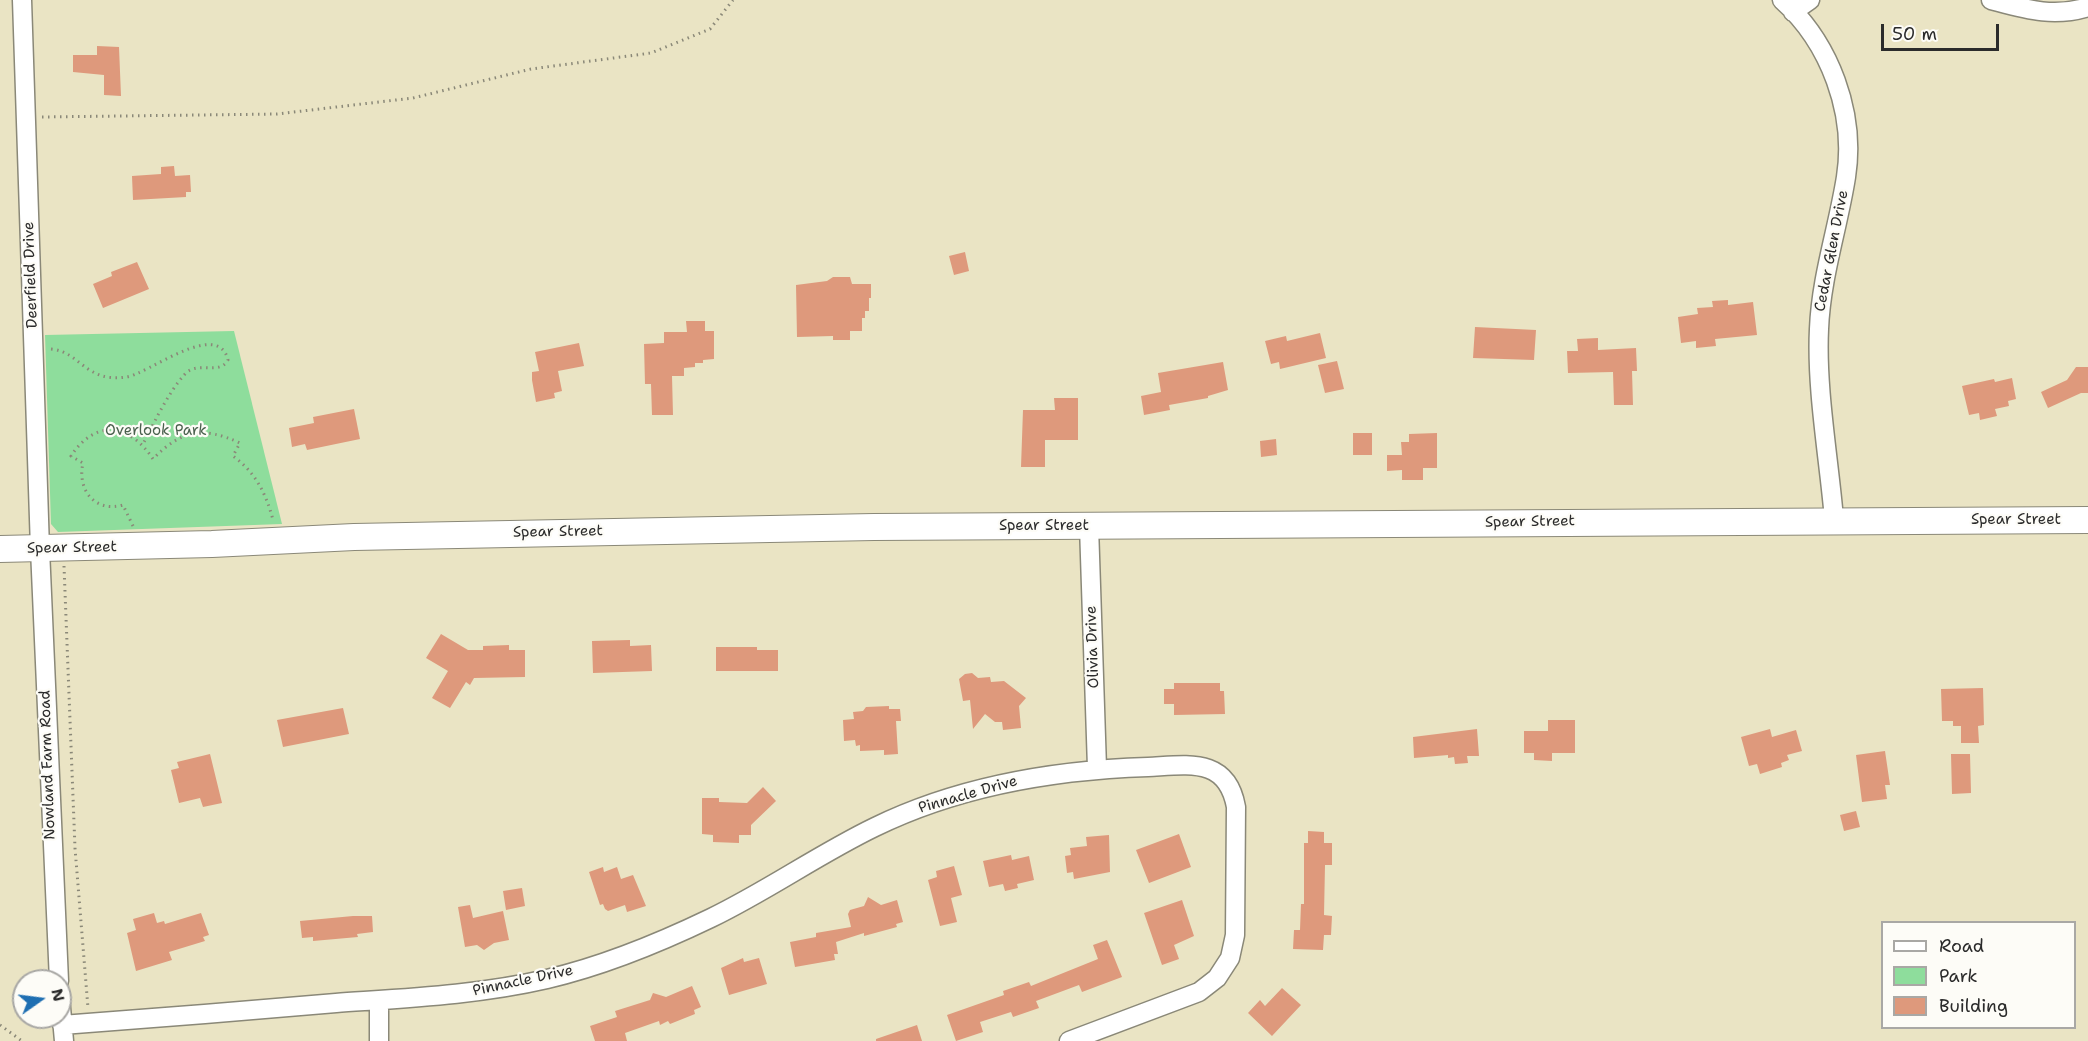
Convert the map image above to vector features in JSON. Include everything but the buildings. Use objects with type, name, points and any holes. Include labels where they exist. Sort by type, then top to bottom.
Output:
[{"type":"main road","name":"Spear Street","points":[[0,549],[609,531],[1834,519],[2088,520]]},
{"type":"street","name":"Deerfield Drive","points":[[22,0],[26,118],[51,549]]},
{"type":"street","points":[[1788,6],[1810,0]]},
{"type":"street","points":[[1991,0],[2045,13],[2067,12],[2088,7]]},
{"type":"street","name":"Cedar Glen Drive","points":[[1788,6],[1824,54],[1840,96],[1847,135],[1846,176],[1824,288],[1819,329],[1834,519]]},
{"type":"street","name":"Olivia Drive","points":[[1089,526],[1097,768]]},
{"type":"street","name":"Nowland Farm Road","points":[[51,549],[59,969]]},
{"type":"street","name":"Pinnacle Drive","points":[[63,1033],[89,1023],[493,990],[549,978],[606,962],[712,917],[876,826],[929,804],[982,789],[1097,768],[1179,766],[1214,769],[1227,779],[1236,807],[1235,935],[1230,958],[1217,978],[1199,992],[1069,1041]]},
{"type":"street","points":[[379,1000],[379,1041]]},
{"type":"path","points":[[26,118],[277,114],[413,98],[531,69],[651,53],[710,29],[733,0]]},
{"type":"path","points":[[51,349],[63,350],[90,373],[107,378],[128,377],[146,371],[188,348],[206,345],[220,349],[227,355],[228,360],[225,365],[218,368],[199,367],[186,373],[143,444]]},
{"type":"path","points":[[133,526],[123,505],[105,507],[89,497],[82,487],[80,475],[83,463],[71,456],[88,436],[102,431],[118,430],[130,434],[143,444],[153,459],[166,446],[196,432],[224,435],[240,443],[233,456],[255,476],[264,492],[273,521]]},
{"type":"path","points":[[51,549],[89,1023]]},
{"type":"path","points":[[0,1025],[22,1041]]},
{"type":"green space","name":"Overlook Park","points":[[234,331],[282,524],[58,532],[51,524],[45,335]]}]
